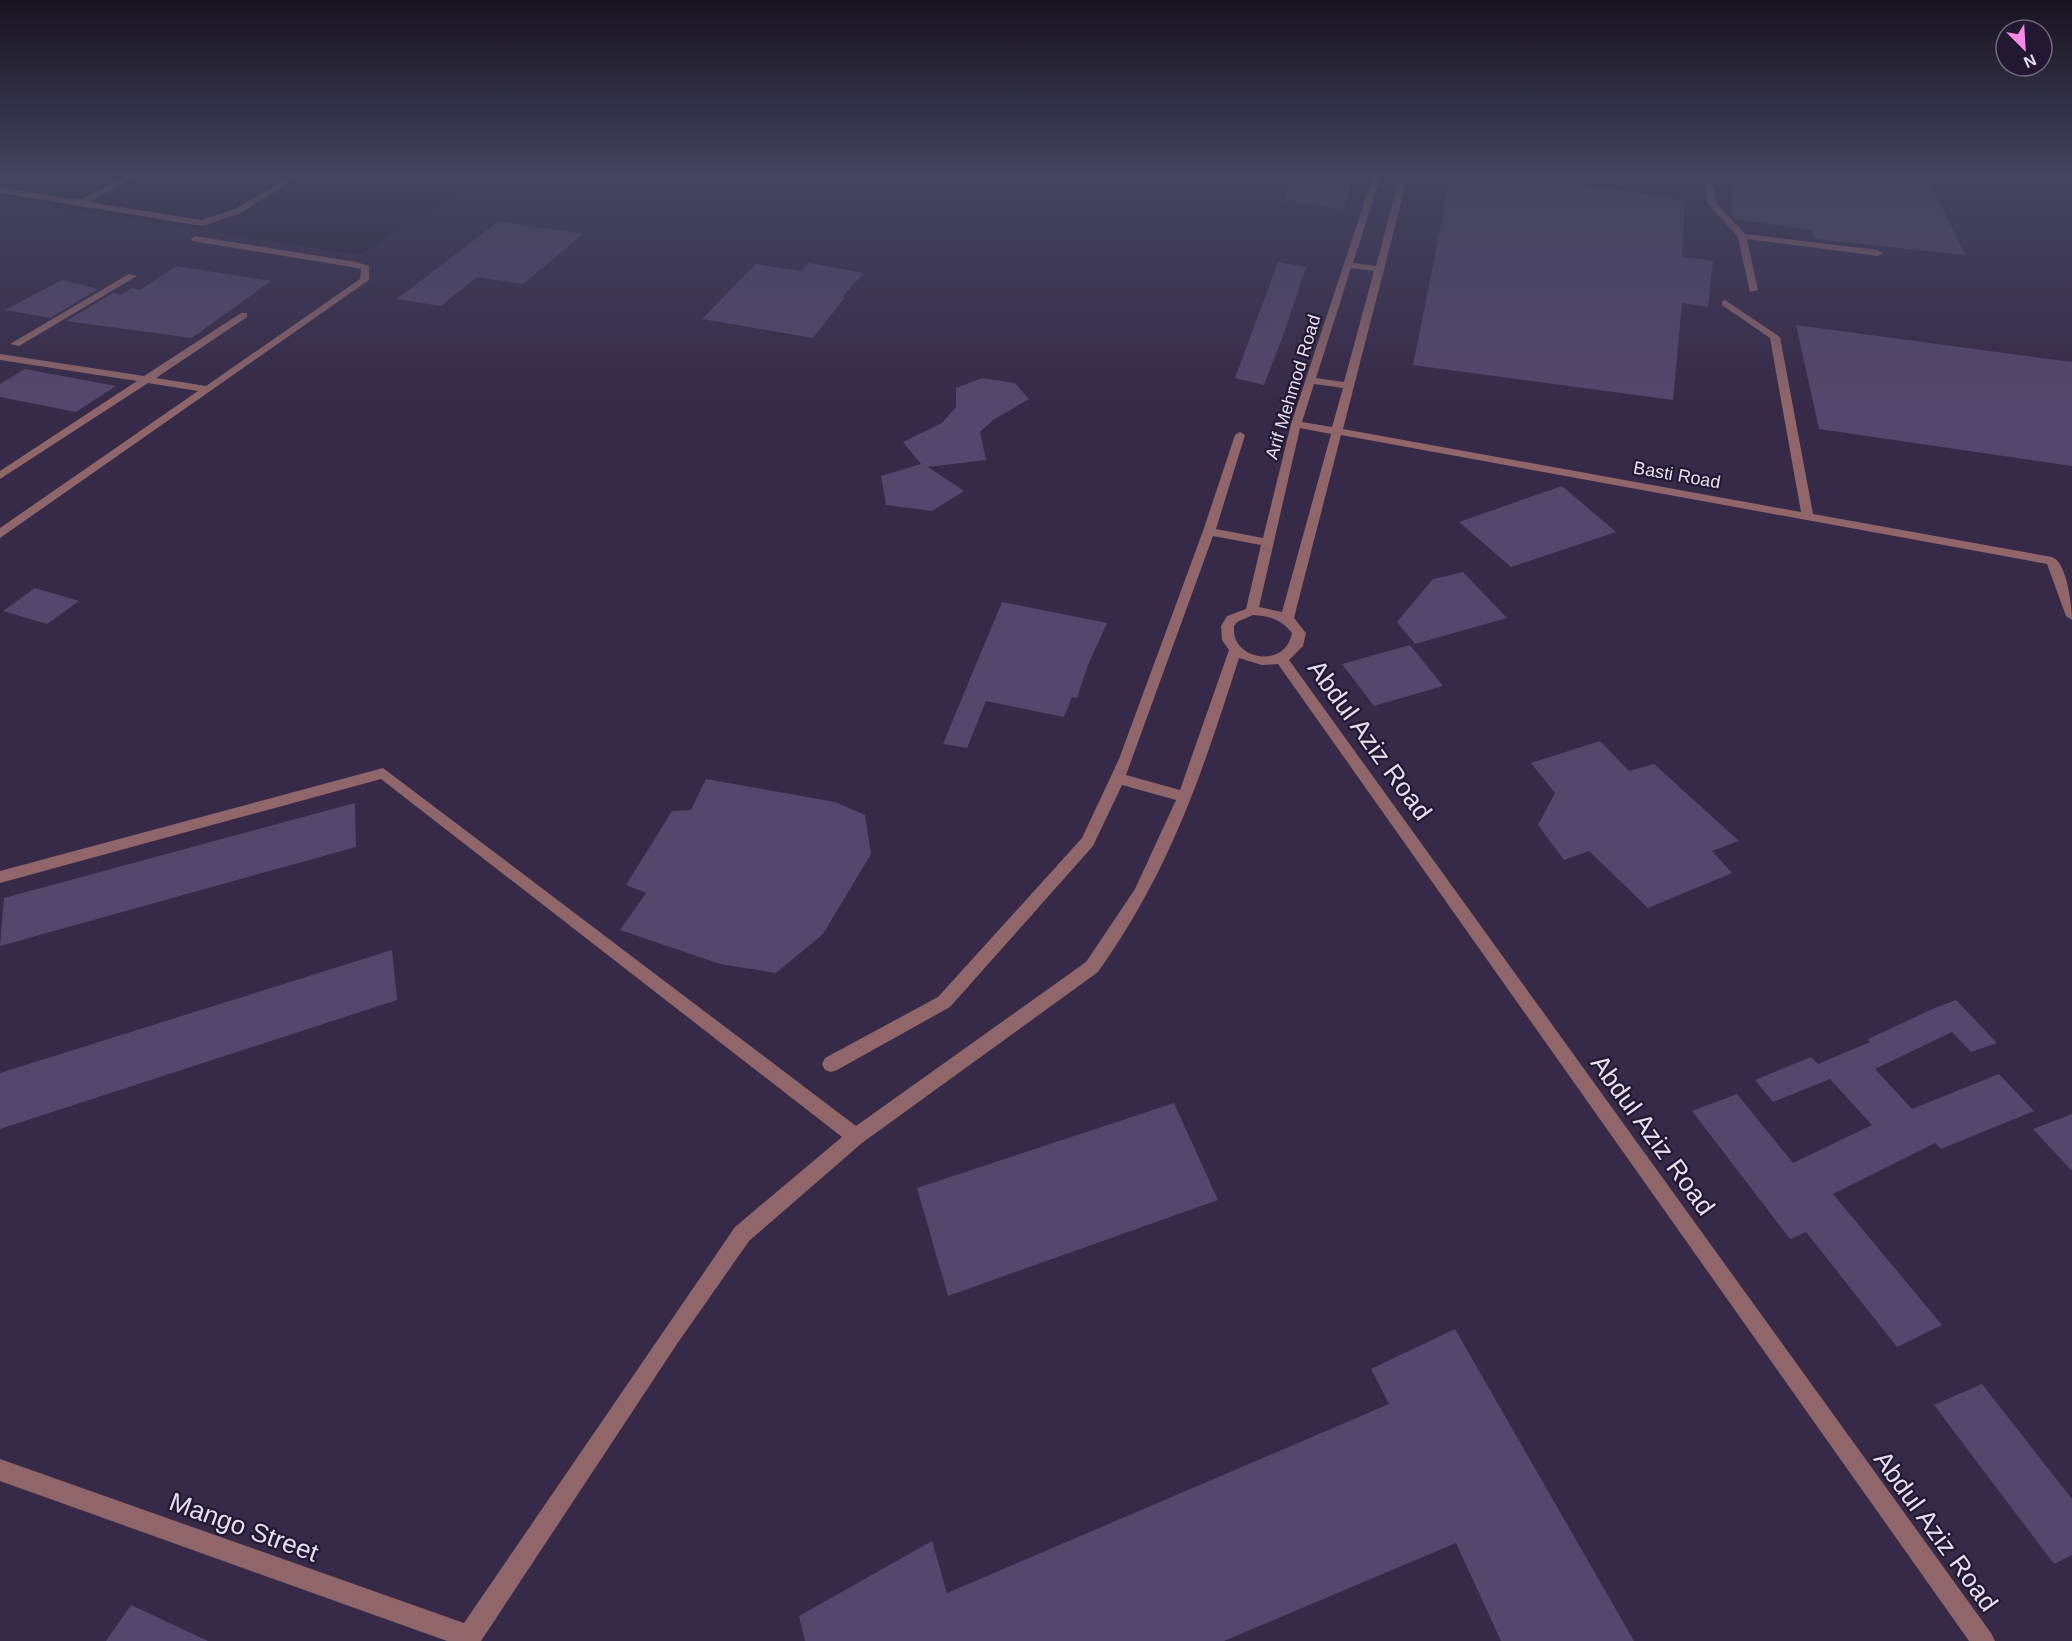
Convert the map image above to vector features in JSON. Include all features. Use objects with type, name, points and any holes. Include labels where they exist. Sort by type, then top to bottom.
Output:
[{"type":"street","points":[[0,534],[364,280],[366,268],[281,253]]},
{"type":"street","name":"Arif Mehmod Road","points":[[1252,611],[1296,424],[1352,253]]},
{"type":"street","points":[[1287,619],[1383,253]]},
{"type":"street","points":[[1745,253],[1752,290]]},
{"type":"street","points":[[1348,265],[1378,269]]},
{"type":"street","points":[[0,355],[132,276]]},
{"type":"street","points":[[1725,303],[1775,337],[1808,517]]},
{"type":"street","points":[[0,476],[244,315]]},
{"type":"street","points":[[0,341],[15,344]]},
{"type":"street","points":[[0,355],[207,389]]},
{"type":"street","points":[[1311,380],[1347,386]]},
{"type":"street","name":"Basti Road","points":[[1296,424],[2052,561],[2072,616]]},
{"type":"street","points":[[831,1064],[944,1002],[1088,843],[1117,778],[1209,531],[1240,435]]},
{"type":"street","points":[[1209,531],[1268,543]]},
{"type":"street","points":[[1252,611],[1277,614],[1287,619],[1299,633],[1300,641],[1291,655],[1281,659],[1258,660],[1235,651],[1228,643],[1227,627],[1232,619],[1252,611]]},
{"type":"street","points":[[469,1639],[670,1337],[742,1234],[856,1137],[1092,967],[1119,932],[1141,896],[1186,797],[1235,651]]},
{"type":"street","name":"Abdul Aziz Road","points":[[1281,659],[1983,1641]]},
{"type":"street","points":[[0,877],[383,773],[856,1137]]},
{"type":"street","points":[[1117,778],[1186,797]]},
{"type":"street","name":"Mango Street","points":[[0,1470],[469,1639]]},
{"type":"shaded area","points":[[0,253],[344,253],[360,255],[364,253],[2072,253],[2072,1641],[0,1641]]},
{"type":"building","points":[[458,253],[561,253],[523,284],[477,277],[441,306],[397,299]]},
{"type":"building","points":[[1436,253],[1682,253],[1682,257],[1713,261],[1708,307],[1682,303],[1673,400],[1413,365]]},
{"type":"building","points":[[1942,253],[1964,253],[1965,255]]},
{"type":"building","points":[[1278,262],[1306,267],[1264,385],[1235,378]]},
{"type":"building","points":[[809,263],[864,273],[842,297],[845,297],[813,338],[702,319],[756,264],[801,271]]},
{"type":"building","points":[[176,266],[271,281],[192,338],[66,321],[113,293],[121,295],[132,288],[140,290]]},
{"type":"building","points":[[62,280],[98,289],[50,318],[5,310]]},
{"type":"building","points":[[1796,325],[2072,362],[2072,466],[1819,429]]},
{"type":"building","points":[[25,369],[116,386],[76,412],[0,397],[0,384]]},
{"type":"building","points":[[982,378],[1015,383],[1029,399],[993,420],[980,432],[986,460],[928,467],[964,491],[932,511],[886,505],[881,476],[921,464],[903,442],[942,423],[956,407],[956,388]]},
{"type":"building","points":[[1562,486],[1616,532],[1511,567],[1459,522]]},
{"type":"building","points":[[1463,572],[1507,618],[1415,644],[1397,622],[1433,579]]},
{"type":"building","points":[[35,588],[79,601],[47,624],[3,611]]},
{"type":"building","points":[[1002,602],[1107,623],[1088,665],[1077,698],[1072,697],[1064,717],[986,701],[967,748],[943,744]]},
{"type":"building","points":[[1410,645],[1443,686],[1374,706],[1342,664]]},
{"type":"building","points":[[1600,741],[1629,771],[1654,764],[1739,841],[1712,851],[1732,873],[1648,908],[1589,851],[1564,860],[1538,825],[1555,793],[1531,763]]},
{"type":"building","points":[[706,779],[835,802],[865,815],[871,854],[823,934],[776,973],[720,964],[620,930],[646,893],[626,885],[672,811],[691,810]]},
{"type":"building","points":[[355,803],[356,847],[0,946],[4,898]]},
{"type":"building","points":[[392,950],[397,1000],[0,1129],[0,1073]]},
{"type":"building","points":[[1956,1000],[1997,1043],[1971,1052],[1952,1032],[1875,1069],[1912,1109],[1999,1074],[2034,1111],[1941,1149],[1935,1143],[1833,1194],[1942,1325],[1897,1347],[1806,1232],[1790,1239],[1692,1111],[1737,1094],[1793,1163],[1872,1125],[1830,1079],[1773,1102],[1755,1080],[1811,1057],[1818,1064],[1870,1042],[1868,1039]]},
{"type":"building","points":[[1174,1103],[1218,1200],[948,1296],[917,1188]]},
{"type":"building","points":[[2072,1114],[2072,1171],[2033,1129]]},
{"type":"building","points":[[1455,1329],[1634,1641],[1501,1641],[1456,1543],[1224,1641],[805,1641],[799,1616],[932,1541],[947,1593],[1389,1404],[1371,1369]]},
{"type":"building","points":[[1982,1384],[2072,1499],[2072,1555],[2054,1564],[1934,1405]]},
{"type":"building","points":[[131,1605],[208,1641],[106,1641]]}]
